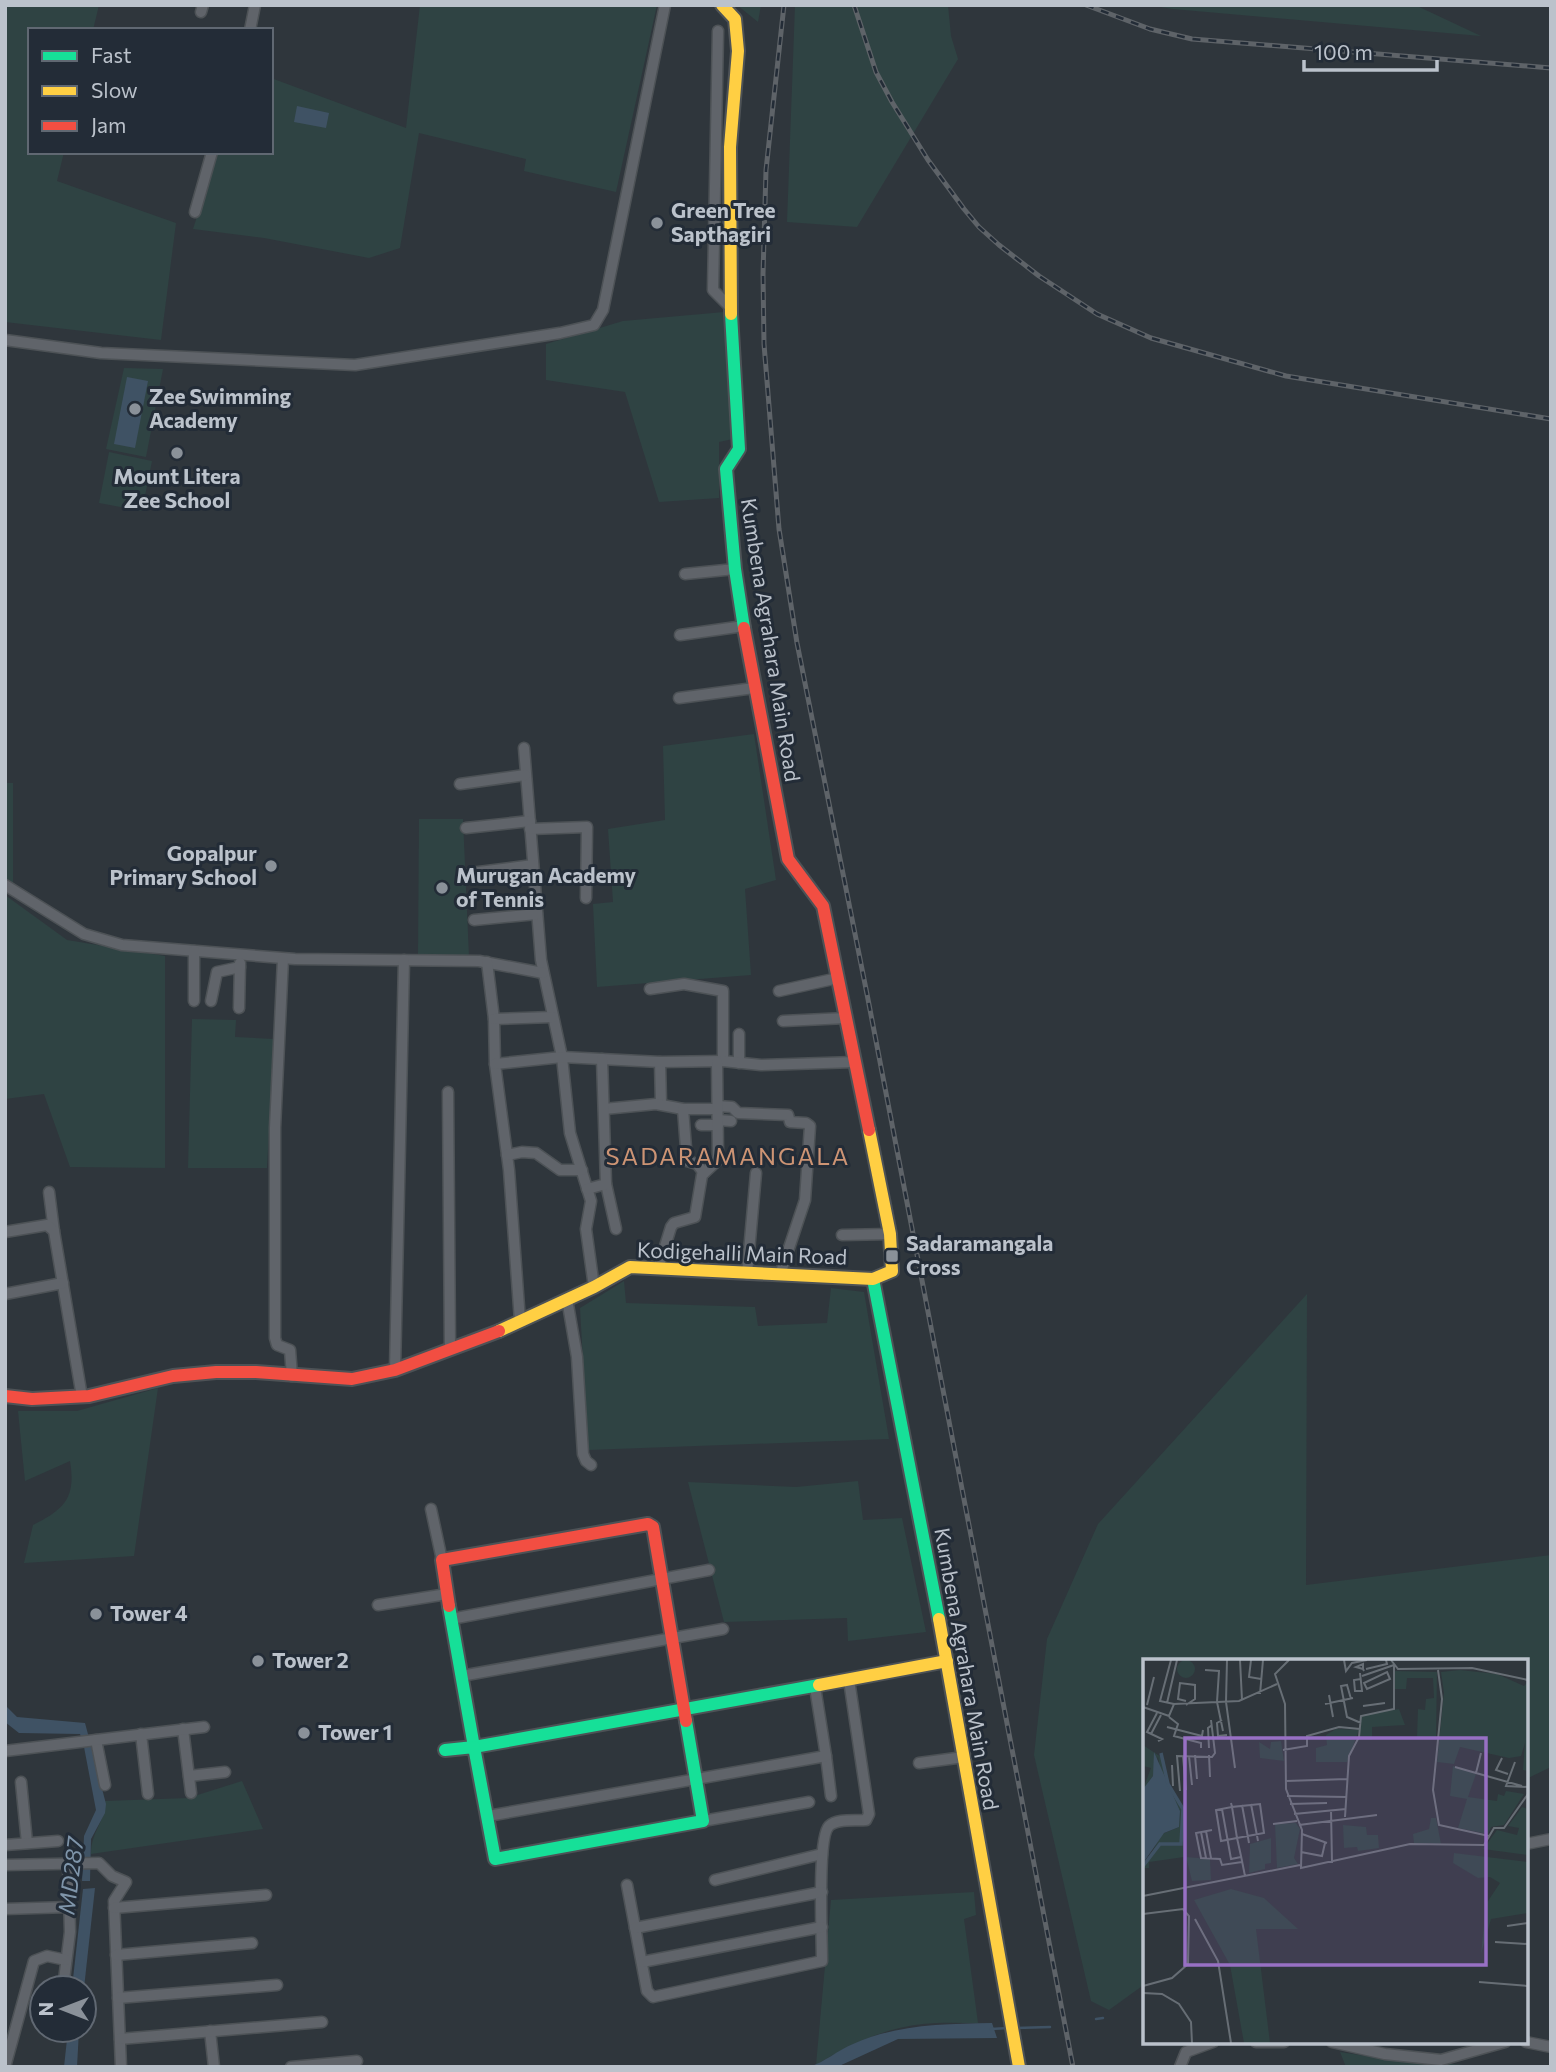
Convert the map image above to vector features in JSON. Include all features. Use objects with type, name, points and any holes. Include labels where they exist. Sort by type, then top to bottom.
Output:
[{"type":"street","points":[[250,28],[256,5]]},
{"type":"street","points":[[5,340],[101,353],[355,365],[560,333],[594,325],[603,310],[665,5]]},
{"type":"street","name":"Kumbena Agrahara Main Road","points":[[722,5],[734,19],[738,51],[730,147],[731,308],[740,449],[726,469],[735,569],[754,688],[788,859],[823,906],[890,1234],[892,1272],[873,1279],[947,1661],[1019,2067]]},
{"type":"street","points":[[718,31],[713,290],[731,308]]},
{"type":"street","points":[[195,212],[211,154]]},
{"type":"street","points":[[685,574],[735,569]]},
{"type":"street","points":[[680,635],[744,626]]},
{"type":"street","points":[[679,698],[754,688]]},
{"type":"street","points":[[524,748],[543,973],[562,1058],[570,1133],[591,1201],[586,1229],[594,1287]]},
{"type":"street","points":[[460,784],[525,775]]},
{"type":"street","points":[[466,828],[530,825],[587,827],[586,898]]},
{"type":"street","points":[[471,873],[533,865]]},
{"type":"street","points":[[5,885],[83,934],[122,945],[194,951],[240,961],[283,958],[487,962],[543,973]]},
{"type":"street","points":[[474,920],[537,914]]},
{"type":"street","points":[[194,951],[194,1001]]},
{"type":"street","points":[[283,958],[275,1128],[275,1338],[277,1345],[290,1350],[292,1376]]},
{"type":"street","points":[[395,1370],[404,960]]},
{"type":"street","points":[[211,1000],[217,972],[240,961]]},
{"type":"street","points":[[239,1008],[240,961]]},
{"type":"street","points":[[487,962],[494,1019],[495,1064],[507,1155],[520,1321]]},
{"type":"street","points":[[779,991],[838,978]]},
{"type":"street","points":[[650,989],[684,984],[723,991],[718,1157],[701,1179],[695,1217],[674,1223],[671,1227],[658,1269]]},
{"type":"street","points":[[494,1019],[553,1017]]},
{"type":"street","points":[[783,1021],[846,1018]]},
{"type":"street","points":[[739,1063],[740,1034]]},
{"type":"street","points":[[495,1064],[562,1058],[811,1065],[855,1062]]},
{"type":"street","points":[[602,1059],[606,1184],[616,1228]]},
{"type":"street","points":[[660,1062],[661,1104]]},
{"type":"street","points":[[448,1092],[450,1350]]},
{"type":"street","points":[[604,1109],[661,1104],[718,1115],[731,1121]]},
{"type":"street","points":[[701,1125],[732,1107],[738,1113],[788,1115],[790,1122],[806,1123],[810,1126],[805,1200],[780,1275]]},
{"type":"street","points":[[683,1109],[687,1161],[697,1164],[704,1173]]},
{"type":"street","points":[[507,1155],[536,1153],[560,1170],[582,1170]]},
{"type":"street","points":[[747,1274],[756,1173]]},
{"type":"street","points":[[587,1189],[606,1184]]},
{"type":"street","points":[[49,1192],[82,1397]]},
{"type":"street","points":[[5,1232],[47,1225],[54,1231]]},
{"type":"street","points":[[842,1235],[890,1234]]},
{"type":"street","name":"Kodigehalli Main Road","points":[[5,1396],[33,1399],[82,1397],[173,1376],[205,1373],[256,1372],[352,1379],[395,1370],[450,1350],[594,1287],[630,1267],[873,1279]]},
{"type":"street","points":[[5,1294],[63,1283]]},
{"type":"street","points":[[567,1299],[577,1357],[583,1454],[591,1465]]},
{"type":"street","points":[[432,1509],[495,1859],[808,1802]]},
{"type":"street","points":[[442,1560],[648,1524],[653,1527],[703,1821]]},
{"type":"street","points":[[451,1619],[709,1570]]},
{"type":"street","points":[[378,1605],[447,1594]]},
{"type":"street","points":[[461,1676],[723,1629]]},
{"type":"street","points":[[445,1751],[815,1687],[947,1661]]},
{"type":"street","points":[[627,1885],[647,1991],[653,1997],[822,1961],[822,1854],[826,1829],[832,1823],[866,1820],[869,1814],[849,1680]]},
{"type":"street","points":[[815,1687],[831,1796]]},
{"type":"street","points":[[5,1751],[204,1727]]},
{"type":"street","points":[[183,1729],[191,1793]]},
{"type":"street","points":[[141,1734],[148,1794]]},
{"type":"street","points":[[96,1740],[105,1785]]},
{"type":"street","points":[[488,1816],[826,1756]]},
{"type":"street","points":[[919,1763],[964,1757]]},
{"type":"street","points":[[188,1776],[225,1772]]},
{"type":"street","points":[[21,1782],[27,1843]]},
{"type":"street","points":[[1528,1844],[1551,1839]]},
{"type":"street","points":[[5,1844],[58,1841]]},
{"type":"street","points":[[715,1880],[822,1854]]},
{"type":"street","points":[[64,1974],[70,1932],[72,1863]]},
{"type":"street","points":[[5,1864],[99,1863],[112,1876],[126,1882],[114,1901],[121,2067]]},
{"type":"street","points":[[635,1928],[822,1892]]},
{"type":"street","points":[[114,1908],[266,1895]]},
{"type":"street","points":[[5,1909],[69,1907]]},
{"type":"street","points":[[642,1962],[822,1927]]},
{"type":"street","points":[[116,1955],[252,1942]]},
{"type":"street","points":[[5,2067],[33,1961],[47,1956],[66,1960]]},
{"type":"street","points":[[118,1998],[277,1985]]},
{"type":"street","points":[[5,2017],[18,2021]]},
{"type":"street","points":[[120,2039],[322,2022]]},
{"type":"street","points":[[211,2031],[214,2067]]},
{"type":"street","points":[[1528,2042],[1551,2047]]},
{"type":"street","points":[[1180,2067],[1186,2052],[1208,2044]]},
{"type":"street","points":[[1341,2044],[1385,2054],[1441,2060],[1498,2044]]},
{"type":"street","points":[[291,2067],[357,2062]]},
{"type":"green space","points":[[5,5],[99,5],[93,28],[28,28],[28,154],[64,154],[57,181],[176,223],[161,340],[5,322]]},
{"type":"green space","points":[[420,5],[657,5],[616,192],[524,171],[526,159],[419,133],[400,248],[369,258],[264,238],[193,229],[217,154],[273,154],[273,79],[406,128]]},
{"type":"green space","points":[[737,5],[761,5],[758,22]]},
{"type":"green space","points":[[795,5],[948,5],[951,36],[958,59],[857,227],[787,222]]},
{"type":"green space","points":[[1148,5],[1415,5],[1481,36],[1173,9]]},
{"type":"green space","points":[[724,312],[733,439],[719,442],[719,498],[659,502],[625,392],[546,380],[546,344],[623,321]]},
{"type":"green space","name":"Zee Swimming Academy","points":[[124,368],[163,369],[146,457],[106,449]]},
{"type":"green space","points":[[109,452],[152,461],[142,511],[99,503]]},
{"type":"green space","points":[[754,734],[776,880],[745,889],[751,975],[597,987],[593,904],[613,902],[608,829],[665,820],[663,746]]},
{"type":"green space","points":[[5,783],[13,783],[13,884],[5,879]]},
{"type":"green space","name":"Murugan Academy of Tennis","points":[[419,819],[463,819],[469,957],[418,956]]},
{"type":"green space","points":[[5,895],[67,940],[165,956],[165,1168],[70,1167],[44,1094],[5,1099]]},
{"type":"green space","points":[[192,1019],[236,1020],[235,1037],[274,1039],[267,1168],[188,1168]]},
{"type":"green space","points":[[624,1281],[626,1303],[755,1307],[758,1326],[827,1323],[831,1288],[864,1292],[889,1439],[588,1450],[580,1308]]},
{"type":"green space","points":[[1307,1294],[1306,1585],[1551,1555],[1551,1767],[1528,1778],[1528,1659],[1143,1659],[1143,1985],[1109,2010],[1091,2001],[1034,1755],[1047,1639],[1098,1524]]},
{"type":"green space","points":[[158,1388],[134,1556],[24,1563],[33,1525],[66,1501],[71,1474],[70,1461],[25,1481],[18,1411],[77,1411]]},
{"type":"green space","points":[[858,1481],[863,1520],[902,1518],[926,1632],[848,1641],[847,1618],[724,1622],[688,1482],[796,1487]]},
{"type":"green space","points":[[242,1781],[263,1829],[91,1854],[105,1801],[188,1798]]},
{"type":"green space","points":[[974,1892],[976,1915],[964,1919],[978,2023],[930,2023],[894,2029],[854,2044],[816,2065],[831,1900]]},
{"type":"green space","points":[[1340,2052],[1386,2059],[1464,2065],[1346,2067]]},
{"type":"water","points":[[297,106],[329,113],[326,128],[294,122]]},
{"type":"water","points":[[127,377],[148,381],[135,448],[114,444]]},
{"type":"water","points":[[5,1705],[17,1717],[85,1723],[89,1738],[82,1739],[80,1734],[19,1733],[5,1722]]},
{"type":"water","points":[[91,1746],[106,1804],[105,1813],[91,1839],[90,1881],[82,1881],[84,1836],[96,1810],[84,1747]]},
{"type":"water","points":[[95,1888],[86,1974],[74,1974],[83,1889]]},
{"type":"water","points":[[992,2023],[997,2038],[898,2039],[837,2067],[809,2067],[853,2044],[887,2032],[938,2025]]},
{"type":"water","points":[[66,2044],[78,2044],[77,2067],[64,2067]]},
{"type":"waterway","points":[[1096,2019],[1103,2018]]},
{"type":"waterway","points":[[1015,2028],[1050,2027]]},
{"type":"waterway","points":[[991,2029],[1008,2028]]},
{"type":"railway","points":[[784,5],[766,170],[763,274],[764,344],[779,529],[797,643],[1073,2067]]},
{"type":"railway","points":[[854,5],[876,72],[892,102],[928,160],[964,209],[999,245],[1039,276],[1097,314],[1151,338],[1286,376],[1551,419]]},
{"type":"railway","points":[[1086,5],[1150,29],[1192,39],[1551,68]]},
{"type":"traffic: fast","points":[[731,314],[739,449],[726,469],[735,569],[744,628]]},
{"type":"traffic: fast","points":[[873,1279],[939,1619]]},
{"type":"traffic: fast","points":[[449,1606],[474,1747],[819,1685]]},
{"type":"traffic: fast","points":[[445,1750],[474,1747],[495,1859],[703,1821],[686,1721]]},
{"type":"traffic: slow","points":[[722,5],[735,19],[738,51],[730,147],[731,314]]},
{"type":"traffic: slow","points":[[499,1331],[594,1287],[630,1267],[873,1279],[892,1271],[890,1234],[869,1130]]},
{"type":"traffic: slow","points":[[939,1619],[1019,2067]]},
{"type":"traffic: slow","points":[[819,1685],[947,1661]]},
{"type":"traffic: jam","points":[[744,628],[788,859],[823,906],[869,1130]]},
{"type":"traffic: jam","points":[[5,1396],[32,1399],[89,1396],[173,1376],[216,1372],[352,1379],[395,1370],[499,1331]]},
{"type":"traffic: jam","points":[[449,1606],[442,1560],[648,1524],[653,1527],[686,1721]]},
{"type":"place","name":"Green Tree Sapthagiri","points":[[657,223]]},
{"type":"place","name":"Zee Swimming Academy","points":[[135,409]]},
{"type":"place","name":"Mount Litera Zee School","points":[[177,453]]},
{"type":"place","name":"Gopalpur Primary School","points":[[271,866]]},
{"type":"place","name":"Murugan Academy of Tennis","points":[[442,888]]},
{"type":"place","name":"Sadaramangala Cross","points":[[892,1256]]},
{"type":"place","name":"Tower 4","points":[[96,1614]]},
{"type":"place","name":"Tower 2","points":[[258,1661]]},
{"type":"place","name":"Tower 1","points":[[304,1733]]},
{"type":"district","name":"SADARAMANGALA","points":[[728,1157]]},
{"type":"water label","name":"MD287","points":[[71,1876]]}]
